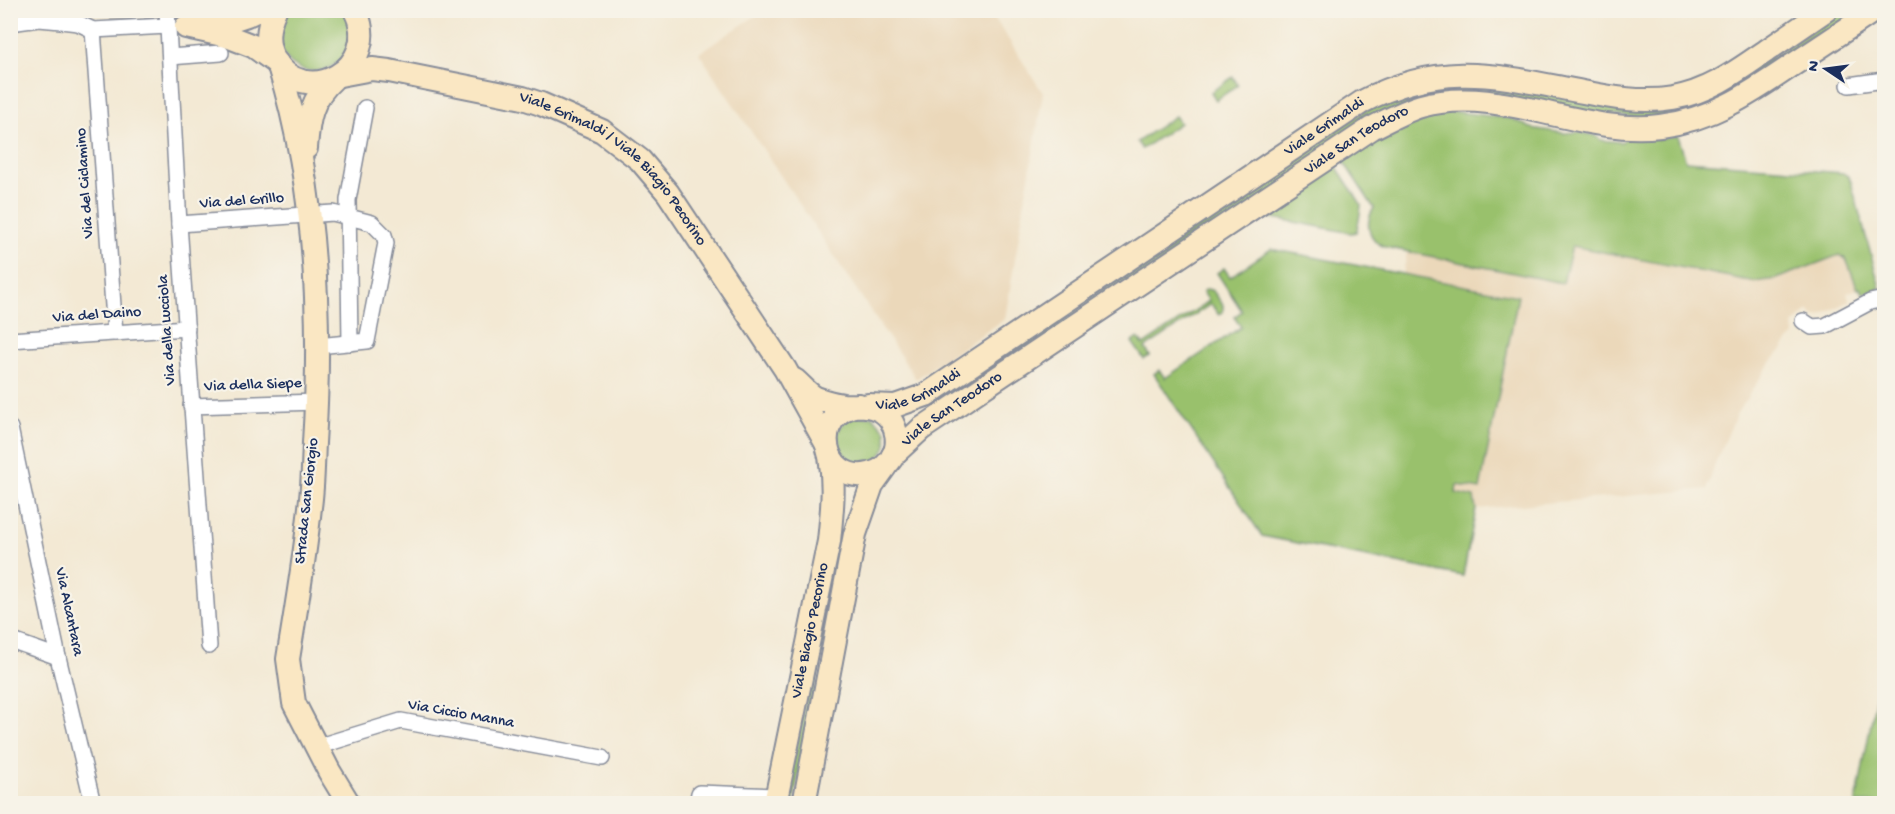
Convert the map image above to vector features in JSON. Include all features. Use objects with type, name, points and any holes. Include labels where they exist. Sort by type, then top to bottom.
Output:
[{"type":"main road","points":[[177,21],[233,20],[258,10]]},
{"type":"main road","points":[[275,10],[268,31],[268,42],[278,65],[291,108],[304,183]]},
{"type":"main road","points":[[177,21],[253,46],[288,74],[310,82],[321,82],[364,64],[362,37],[355,10]]},
{"type":"main road","name":"Viale Grimaldi","points":[[785,369],[814,396],[842,405],[895,406],[926,395],[1362,102],[1394,87],[1424,78],[1478,74],[1628,100],[1650,101],[1676,98],[1717,83],[1826,10]]},
{"type":"main road","name":"Viale San Teodoro","points":[[804,804],[855,534],[869,492],[889,461],[921,429],[1372,128],[1402,113],[1420,106],[1463,100],[1505,105],[1622,127],[1651,127],[1678,123],[1704,117],[1740,100],[1875,10]]},
{"type":"main road","name":"Viale Grimaldi / Viale Biagio Pecorino","points":[[364,64],[523,98],[576,119],[621,144],[640,160],[668,193],[785,369]]},
{"type":"main road","points":[[304,183],[310,112],[321,89],[337,77]]},
{"type":"main road","name":"Strada San Giorgio","points":[[304,183],[309,215],[318,346],[310,506],[288,660],[294,703],[349,804]]},
{"type":"main road","points":[[785,369],[828,449],[838,467],[855,475],[873,474],[889,461],[896,437],[893,424],[884,413],[864,405],[850,407],[835,417],[828,429],[828,449]]},
{"type":"main road","name":"Viale Biagio Pecorino","points":[[776,800],[829,541],[833,506],[828,449]]},
{"type":"street","points":[[10,23],[39,19],[78,23],[93,30],[177,21]]},
{"type":"street","name":"Via della Lucciola","points":[[177,21],[170,57],[191,406],[209,646]]},
{"type":"street","name":"Via del Ciclamino","points":[[93,30],[115,333]]},
{"type":"street","points":[[170,57],[221,53]]},
{"type":"street","points":[[1849,85],[1884,80]]},
{"type":"street","points":[[318,346],[351,343],[347,216],[365,108]]},
{"type":"street","name":"Via del Grillo","points":[[179,224],[333,213],[372,223],[384,235],[386,243],[367,341],[351,343]]},
{"type":"street","points":[[1803,321],[1812,327],[1825,326],[1870,302],[1884,299]]},
{"type":"street","name":"Via del Daino","points":[[10,340],[186,328]]},
{"type":"street","name":"Via della Siepe","points":[[191,406],[316,402]]},
{"type":"street","name":"Via Alcantara","points":[[10,428],[58,657],[93,804]]},
{"type":"street","points":[[10,640],[58,657]]},
{"type":"street","name":"Via Ciccio Manna","points":[[316,747],[401,721],[602,758]]},
{"type":"street","points":[[698,804],[699,793],[740,799],[776,800]]},
{"type":"shaded area","points":[[763,11],[990,11],[1043,93],[1005,319],[916,379],[699,53]]},
{"type":"shaded area","points":[[1843,173],[1849,177],[1851,182],[1880,288],[1863,294],[1860,288],[1847,293],[1850,301],[1820,316],[1815,316],[1808,310],[1793,325],[1794,335],[1768,366],[1737,413],[1707,489],[1476,509],[1463,576],[1271,249],[1403,275],[1407,252],[1385,247],[1374,240],[1368,228],[1370,214]]},
{"type":"green space","points":[[285,11],[344,11],[351,25],[351,39],[346,52],[338,62],[326,69],[313,71],[299,68],[286,58],[281,51],[277,37]]},
{"type":"green space","points":[[1842,11],[1858,11],[1724,100],[1650,119],[1446,94],[939,406],[935,401],[1367,110],[1397,95],[1470,82],[1628,108],[1773,57]]},
{"type":"green space","points":[[1233,77],[1238,85],[1216,100],[1211,92]]},
{"type":"green space","points":[[1458,112],[1513,119],[1531,128],[1564,133],[1578,132],[1594,135],[1601,140],[1621,142],[1627,138],[1661,139],[1678,136],[1686,161],[1843,173],[1849,177],[1851,182],[1880,288],[1863,294],[1861,288],[1858,289],[1846,259],[1839,255],[1776,279],[1755,282],[1572,246],[1563,283],[1379,244],[1371,236],[1369,230],[1369,219],[1374,208],[1343,161],[1383,135],[1393,134],[1416,120],[1441,113]]},
{"type":"green space","points":[[1175,116],[1180,123],[1142,149],[1137,142]]},
{"type":"green space","points":[[1336,166],[1361,204],[1356,232],[1351,233],[1268,217],[1266,213]]},
{"type":"green space","points":[[1271,249],[1518,296],[1480,489],[1457,485],[1456,493],[1474,497],[1476,509],[1463,576],[1262,536],[1154,374],[1159,370],[1165,378],[1241,327],[1234,317],[1242,311],[1217,273],[1224,268],[1230,277]]},
{"type":"green space","points":[[1207,289],[1213,291],[1223,305],[1223,311],[1219,315],[1211,304],[1145,348],[1150,356],[1144,359],[1132,342],[1138,338],[1143,345],[1209,301],[1203,292]]},
{"type":"green space","points":[[873,416],[886,431],[883,453],[870,462],[855,462],[848,459],[839,447],[836,436],[838,431],[848,417]]},
{"type":"green space","points":[[835,555],[841,555],[793,803],[785,804]]},
{"type":"green space","points":[[1884,654],[1884,803],[1856,803]]},
{"type":"tunnel","points":[[112,10],[181,26]]}]
